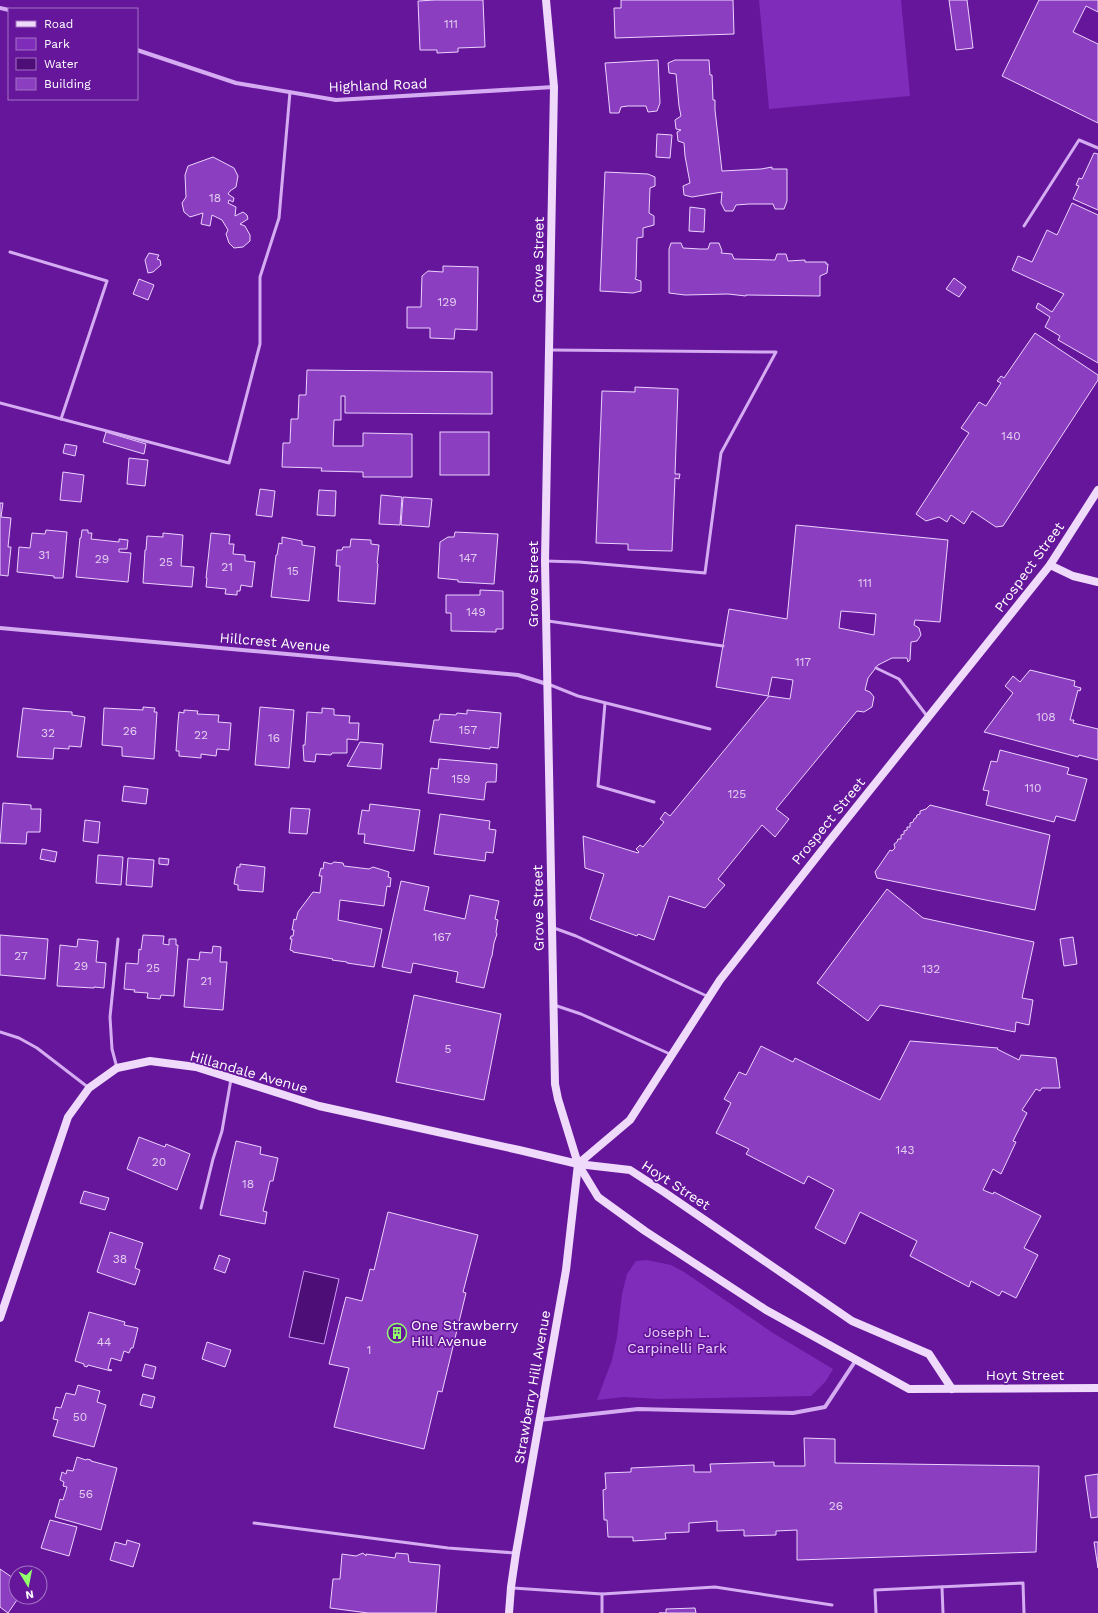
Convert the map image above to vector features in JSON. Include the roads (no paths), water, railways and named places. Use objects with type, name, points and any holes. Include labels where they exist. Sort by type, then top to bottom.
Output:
[{"type":"main road","name":"Grove Street","points":[[546,0],[554,87],[545,561],[555,1084],[558,1099],[578,1164]]},
{"type":"main road","name":"Prospect Street","points":[[578,1164],[630,1120],[720,980],[734,961],[1050,565],[1098,490]]},
{"type":"main road","points":[[1050,565],[1073,576],[1098,582]]},
{"type":"main road","name":"Hillandale Avenue","points":[[0,1318],[68,1117],[89,1088],[117,1068],[150,1061],[196,1067],[319,1106],[578,1164]]},
{"type":"main road","name":"Hoyt Street","points":[[578,1164],[598,1197],[642,1229],[766,1310],[909,1389],[1098,1388]]},
{"type":"main road","name":"Hoyt Street","points":[[578,1164],[630,1170],[852,1321],[929,1354],[952,1389]]},
{"type":"main road","name":"Strawberry Hill Avenue","points":[[509,1613],[516,1553],[538,1420],[566,1270],[578,1164]]},
{"type":"street","name":"Highland Road","points":[[138,50],[236,83],[336,100],[554,87]]},
{"type":"street","name":"Hillcrest Avenue","points":[[0,628],[518,675],[547,684]]},
{"type":"street","points":[[538,1420],[638,1409],[793,1414],[825,1407],[856,1360]]},
{"type":"lane","points":[[0,403],[229,463],[260,344],[260,277],[279,218],[290,92]]},
{"type":"lane","points":[[1024,226],[1079,140],[1098,148]]},
{"type":"lane","points":[[10,252],[107,282],[61,419]]},
{"type":"lane","points":[[545,561],[579,562],[705,573],[721,454],[776,352],[550,350]]},
{"type":"lane","points":[[546,620],[723,646]]},
{"type":"lane","points":[[876,668],[899,679],[928,717]]},
{"type":"lane","points":[[547,684],[578,696],[710,728]]},
{"type":"lane","points":[[605,703],[598,786],[654,802]]},
{"type":"lane","points":[[551,927],[576,936],[709,997]]},
{"type":"lane","points":[[117,1068],[112,1049],[110,1017],[118,939]]},
{"type":"lane","points":[[553,1004],[581,1014],[672,1055]]},
{"type":"lane","points":[[0,1032],[19,1038],[37,1048],[89,1088]]},
{"type":"lane","points":[[201,1208],[213,1159],[222,1131],[231,1079]]},
{"type":"lane","points":[[254,1523],[448,1548],[516,1553]]},
{"type":"lane","points":[[876,1613],[875,1590],[1023,1583],[1024,1613]]},
{"type":"lane","points":[[511,1588],[602,1594],[715,1587],[832,1604]]},
{"type":"lane","points":[[942,1587],[943,1613]]},
{"type":"lane","points":[[602,1594],[602,1613]]},
{"type":"water","points":[[304,1271],[339,1279],[324,1344],[289,1337]]},
{"type":"place","name":"One Strawberry Hill Avenue","points":[[397,1333]]},
{"type":"park label","name":"Joseph L. Carpinelli Park","points":[[677,1340]]}]
